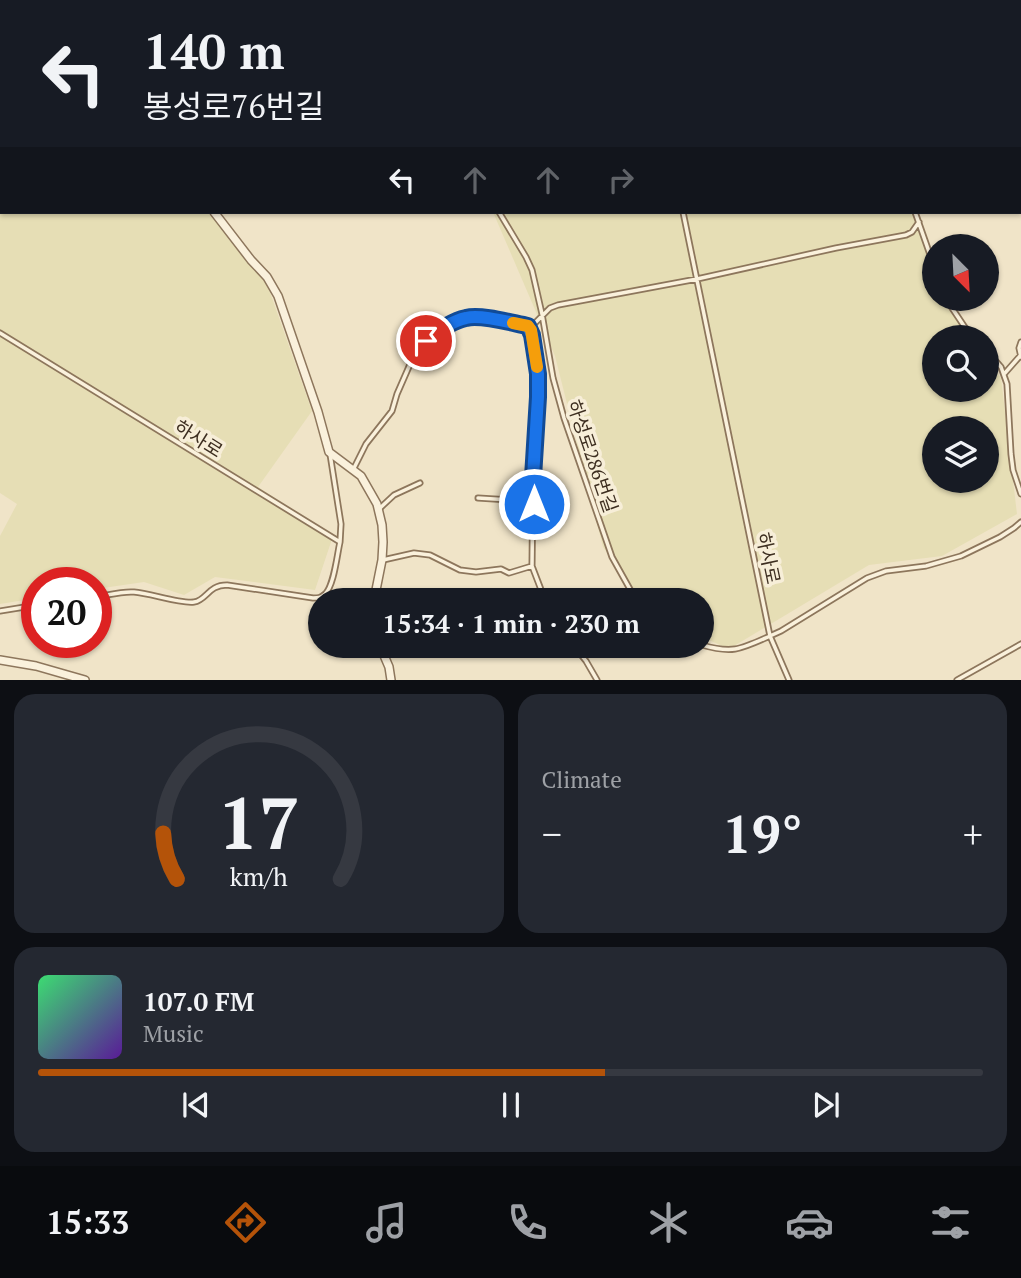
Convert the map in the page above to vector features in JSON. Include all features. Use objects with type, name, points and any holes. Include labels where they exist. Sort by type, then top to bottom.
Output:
[{"type":"street","points":[[216,214],[267,277],[278,296],[314,399],[329,452],[361,476],[379,509],[382,560],[376,588]]},
{"type":"street","points":[[385,658],[391,680]]},
{"type":"street","points":[[0,660],[36,666],[85,680]]},
{"type":"lane","points":[[500,214],[526,257],[542,314]]},
{"type":"lane","name":"하사로","points":[[683,214],[770,636]]},
{"type":"lane","points":[[916,214],[923,234]]},
{"type":"lane","points":[[530,328],[542,314],[558,305],[906,235],[912,232],[919,222]]},
{"type":"lane","name":"하성로286번길","points":[[542,314],[553,378],[564,418],[612,557],[629,588]]},
{"type":"lane","points":[[354,469],[366,444],[392,411],[418,346],[454,322],[467,317],[530,328]]},
{"type":"lane","points":[[530,328],[535,350],[538,397],[533,477],[532,566],[540,588]]},
{"type":"lane","name":"하사로","points":[[0,333],[340,542]]},
{"type":"lane","points":[[1004,374],[1021,357],[1021,342]]},
{"type":"lane","points":[[999,365],[1007,384],[1013,470],[1021,494]]},
{"type":"lane","points":[[112,595],[134,592],[192,602],[202,599],[220,585],[227,585],[320,598],[330,586],[340,542],[341,524],[329,452]]},
{"type":"lane","points":[[379,509],[394,495],[420,483]]},
{"type":"lane","points":[[478,498],[510,500],[534,496]]},
{"type":"lane","points":[[714,648],[732,650],[747,647],[793,624],[867,578],[886,571],[926,566],[961,556],[1000,537],[1021,522]]},
{"type":"lane","points":[[382,560],[414,552],[430,555],[450,567],[476,572],[500,569],[509,573],[532,566]]},
{"type":"lane","points":[[0,611],[21,608]]},
{"type":"lane","points":[[770,636],[789,680]]},
{"type":"lane","points":[[957,680],[1021,644]]},
{"type":"lane","points":[[584,658],[597,680]]},
{"type":"shaded area","points":[[0,214],[210,214],[266,281],[312,411],[258,487],[333,536],[316,588],[215,577],[184,595],[144,582],[112,587],[112,567],[21,567],[21,601],[0,604],[0,536],[17,504],[0,493]]},
{"type":"shaded area","points":[[494,214],[916,214],[922,237],[922,312],[955,312],[964,325],[922,325],[922,402],[999,402],[999,375],[1017,514],[942,556],[869,565],[729,649],[714,642],[714,588],[633,588],[603,547],[555,356]]},
{"type":"slow traffic","points":[[513,323],[528,326],[531,330],[537,367]]},
{"type":"route","points":[[426,341],[454,322],[467,317],[528,326],[531,330],[538,374],[534,504]]}]
